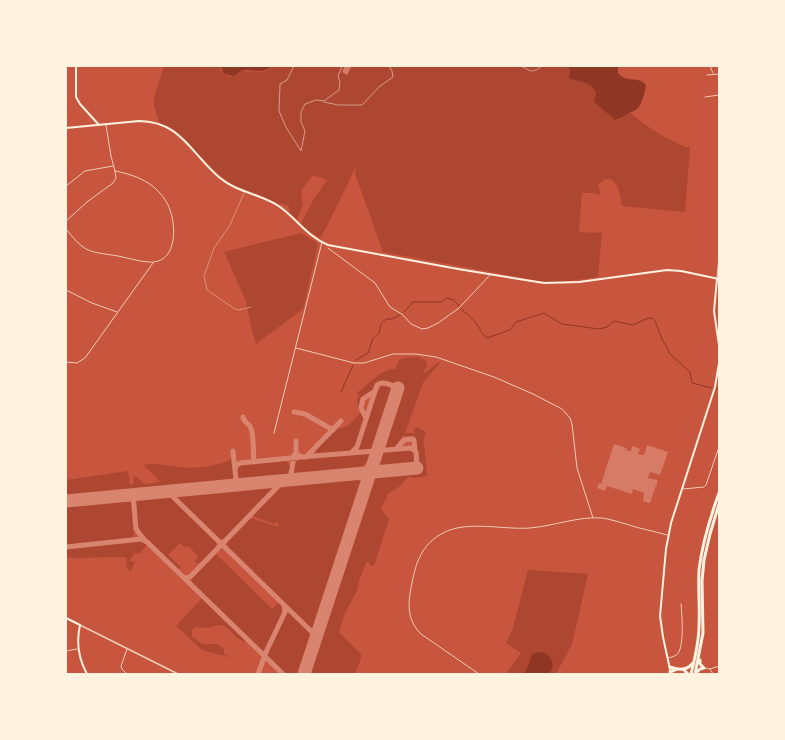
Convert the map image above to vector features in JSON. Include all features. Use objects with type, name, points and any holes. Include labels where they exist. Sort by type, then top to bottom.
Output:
[{"type":"highway","points":[[691,674],[695,660],[700,624],[698,587],[700,564],[709,524],[719,493]]},
{"type":"highway","points":[[696,674],[703,626],[702,588],[704,567],[710,534],[719,504]]},
{"type":"highway","points":[[696,674],[698,670],[704,668],[700,664],[700,653]]},
{"type":"highway","points":[[670,667],[683,669],[689,667],[695,660]]},
{"type":"highway","points":[[670,673],[677,669]]},
{"type":"highway","points":[[683,669],[688,674]]},
{"type":"main road","points":[[76,66],[76,96],[80,104],[99,125]]},
{"type":"main road","points":[[92,126],[93,120]]},
{"type":"main road","points":[[66,128],[148,121],[162,124],[178,134],[220,178],[235,188],[264,198],[280,207],[312,236],[322,242],[334,246],[536,283],[584,281],[660,270],[686,272],[718,279],[714,311],[719,344]]},
{"type":"main road","points":[[670,673],[662,632],[660,610],[668,535],[714,392],[719,363]]},
{"type":"main road","points":[[66,618],[80,625],[78,649],[87,674]]},
{"type":"street","points":[[710,66],[714,74]]},
{"type":"street","points":[[707,75],[719,74]]},
{"type":"street","points":[[705,97],[719,95]]},
{"type":"street","points":[[66,221],[87,202],[113,183],[116,178],[106,125]]},
{"type":"street","points":[[66,186],[85,171],[113,166]]},
{"type":"street","points":[[66,362],[77,363],[84,358],[154,262],[164,257],[171,248],[174,230],[171,211],[163,197],[152,186],[137,177],[115,171]]},
{"type":"street","points":[[66,230],[80,246],[90,252],[154,262]]},
{"type":"street","points":[[274,433],[322,242]]},
{"type":"street","points":[[333,252],[334,246]]},
{"type":"street","points":[[328,248],[375,283],[390,307],[402,315],[413,326],[422,329],[438,323],[459,308],[491,274]]},
{"type":"street","points":[[718,279],[719,259]]},
{"type":"street","points":[[66,290],[92,303],[117,312]]},
{"type":"street","points":[[296,348],[354,363],[361,363],[393,354],[416,354],[436,357],[494,377],[533,394],[562,409],[570,418],[572,424],[577,468],[594,518]]},
{"type":"street","points":[[683,489],[706,486],[719,447]]},
{"type":"street","points":[[479,674],[421,634],[414,626],[408,610],[408,599],[417,562],[424,549],[434,539],[460,527],[529,528],[594,518],[608,519],[668,535]]},
{"type":"street","points":[[668,659],[679,652],[682,630],[681,604]]},
{"type":"street","points":[[80,625],[178,674]]},
{"type":"street","points":[[66,651],[78,649]]},
{"type":"street","points":[[127,649],[121,666],[127,674]]},
{"type":"street","points":[[704,668],[710,669],[719,666]]},
{"type":"street","points":[[710,669],[713,674]]},
{"type":"lane","points":[[244,192],[230,225],[214,248],[204,279],[207,290],[235,309],[239,310],[251,307]]},
{"type":"path","points":[[294,66],[288,80],[280,84],[279,111],[286,127],[301,151],[305,131],[301,122],[301,112],[305,104],[316,100],[338,106],[362,106],[379,87],[393,77],[392,71],[388,66]]},
{"type":"path","points":[[324,101],[339,90],[340,82],[338,76],[342,66]]},
{"type":"path","points":[[521,66],[528,71],[536,71],[542,66]]},
{"type":"shaded area","points":[[164,66],[220,66],[224,74],[231,77],[240,71],[263,72],[274,67],[285,66],[565,66],[570,69],[569,78],[587,83],[593,87],[596,91],[594,100],[595,103],[615,120],[618,120],[629,112],[663,136],[678,144],[690,147],[685,212],[622,206],[616,184],[609,179],[604,180],[598,185],[601,195],[582,193],[579,232],[602,233],[598,277],[563,282],[540,281],[383,252],[355,174],[356,167],[320,238],[301,224],[312,202],[327,180],[313,175],[301,191],[303,205],[297,220],[290,213],[288,204],[287,206],[279,204],[233,185],[218,174],[172,128],[159,122],[154,106],[154,97]]},
{"type":"shaded area","points":[[221,66],[273,66],[260,71],[241,71],[233,76],[224,74]]},
{"type":"shaded area","points":[[565,66],[618,66],[618,73],[621,76],[629,79],[640,80],[646,85],[640,105],[636,110],[615,120],[595,103],[594,100],[596,92],[593,88],[590,85],[569,78],[570,69]]},
{"type":"shaded area","points":[[301,233],[316,242],[318,245],[303,309],[256,344],[246,301],[224,252]]},
{"type":"shaded area","points":[[419,357],[426,361],[427,366],[423,371],[425,373],[438,362],[440,363],[423,383],[405,433],[415,433],[414,429],[417,427],[426,432],[423,442],[427,476],[414,478],[408,477],[400,486],[388,494],[381,509],[389,519],[374,566],[371,566],[368,562],[366,563],[357,591],[345,613],[339,632],[361,654],[361,659],[355,674],[309,674],[373,478],[377,476],[419,472],[415,436],[403,436],[395,447],[387,448],[384,446],[403,388],[381,382],[377,384],[372,392],[361,397],[358,406],[357,399],[359,397],[357,392],[385,371],[395,369],[400,359]]},
{"type":"shaded area","points":[[381,386],[390,387],[392,392],[374,447],[371,449],[360,450],[359,445],[376,394]]},
{"type":"shaded area","points":[[362,411],[365,417],[353,449],[347,452],[316,453],[316,450],[336,430],[348,426]]},
{"type":"shaded area","points":[[409,449],[414,453],[415,460],[412,463],[378,466],[383,452]]},
{"type":"shaded area","points":[[365,453],[369,454],[371,458],[369,462],[365,463],[361,468],[298,474],[295,474],[293,470],[295,463],[300,459]]},
{"type":"shaded area","points":[[232,458],[234,477],[230,481],[66,496],[66,480],[128,471],[130,485],[134,484],[133,478],[136,476],[144,484],[160,482],[144,465],[157,464],[184,468],[199,467],[214,465]]},
{"type":"shaded area","points":[[286,461],[290,466],[290,472],[287,475],[242,480],[238,478],[237,472],[242,465]]},
{"type":"shaded area","points":[[356,478],[359,481],[363,480],[316,624],[313,627],[310,627],[228,548],[227,543],[251,518],[279,527],[278,523],[276,522],[275,524],[252,516],[284,485]]},
{"type":"shaded area","points":[[270,486],[272,490],[224,539],[217,539],[175,497],[177,495]]},
{"type":"shaded area","points":[[167,495],[171,497],[216,542],[216,547],[200,563],[196,563],[195,561],[198,556],[188,546],[186,548],[180,543],[168,555],[181,567],[178,569],[140,532],[137,526],[135,502],[138,498]]},
{"type":"shaded area","points":[[128,499],[131,503],[134,533],[132,538],[66,545],[66,505]]},
{"type":"shaded area","points":[[141,541],[147,545],[139,554],[134,553],[130,561],[135,562],[130,572],[127,567],[126,557],[66,558],[66,548]]},
{"type":"shaded area","points":[[216,554],[272,609],[279,602],[283,606],[283,612],[264,651],[261,650],[192,583],[192,578]]},
{"type":"shaded area","points":[[528,570],[588,574],[572,644],[556,674],[506,674],[521,653],[506,643],[512,631]]},
{"type":"shaded area","points":[[202,598],[246,641],[244,642],[239,639],[222,625],[209,628],[195,627],[192,630],[192,637],[203,644],[218,644],[224,649],[224,654],[229,657],[202,650],[176,626]]},
{"type":"shaded area","points":[[289,612],[311,635],[299,674],[285,674],[267,655],[286,614]]},
{"type":"shaded area","points":[[538,652],[546,654],[549,657],[552,663],[551,670],[548,674],[524,674],[532,654]]},
{"type":"building","points":[[345,66],[351,67],[347,75],[342,72]]},
{"type":"building","points":[[614,444],[624,447],[624,449],[627,448],[626,450],[631,451],[632,446],[640,449],[638,454],[641,455],[644,455],[647,445],[668,452],[660,475],[650,472],[648,478],[657,480],[657,485],[650,503],[643,501],[644,493],[633,489],[632,494],[607,486],[605,491],[597,488],[599,483],[601,484]]},
{"type":"waterway","points":[[404,312],[413,302],[442,302],[447,298],[454,300],[459,306]]},
{"type":"waterway","points":[[461,309],[477,324],[487,338],[510,330],[516,322],[544,313],[562,324],[599,329],[607,327],[614,321],[633,325],[648,318],[652,318],[655,321],[669,353],[690,372],[692,383],[712,388]]},
{"type":"waterway","points":[[356,360],[368,353],[373,338],[379,333],[381,324],[386,319],[392,319],[400,315]]},
{"type":"waterway","points":[[341,392],[353,365]]},
{"type":"taxiway","points":[[352,452],[357,447],[377,385],[382,383],[389,384],[396,388],[397,392]]},
{"type":"taxiway","points":[[366,418],[361,408],[363,399],[375,391]]},
{"type":"taxiway","points":[[294,412],[305,414],[333,430]]},
{"type":"taxiway","points":[[243,417],[244,421],[250,426],[252,431],[254,462]]},
{"type":"taxiway","points":[[306,457],[341,421]]},
{"type":"taxiway","points":[[397,448],[404,440],[412,439],[414,440],[415,451]]},
{"type":"taxiway","points":[[296,441],[296,454],[302,457],[411,448],[416,452],[417,468]]},
{"type":"taxiway","points":[[233,451],[236,480],[233,485]]},
{"type":"taxiway","points":[[285,480],[291,475],[294,455]]},
{"type":"taxiway","points":[[235,469],[240,463],[301,457]]},
{"type":"taxiway","points":[[291,472],[294,477],[298,479]]},
{"type":"taxiway","points":[[183,577],[187,578],[191,576],[282,482],[286,480]]},
{"type":"taxiway","points":[[272,481],[276,484],[276,488]]},
{"type":"taxiway","points":[[167,491],[314,634],[316,638]]},
{"type":"taxiway","points":[[133,494],[136,529],[145,541]]},
{"type":"taxiway","points":[[66,547],[141,539],[146,541],[283,674]]},
{"type":"taxiway","points":[[258,674],[267,650],[285,612],[284,605]]},
{"type":"runway","points":[[304,674],[398,388]]},
{"type":"runway","points":[[66,501],[417,468]]}]
